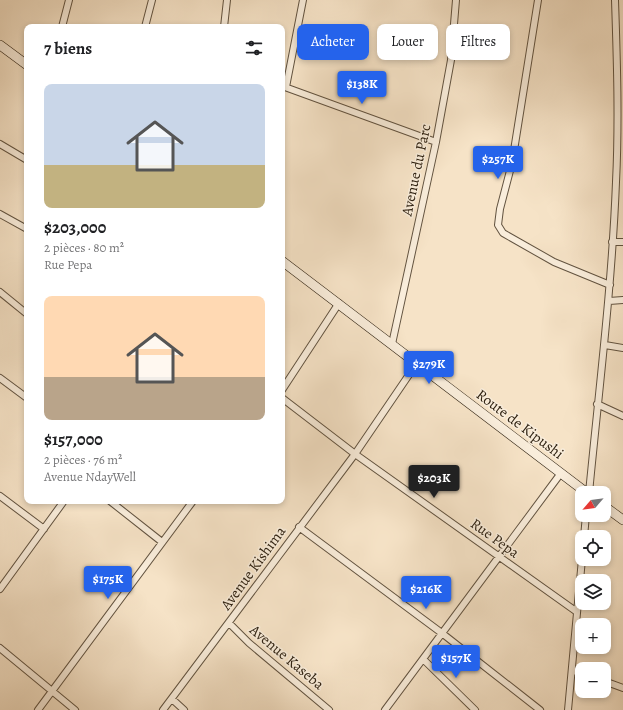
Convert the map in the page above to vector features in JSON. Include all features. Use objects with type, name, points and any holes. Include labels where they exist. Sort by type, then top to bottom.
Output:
[{"type":"main road","points":[[0,46],[24,63]]},
{"type":"main road","name":"Route de Kipushi","points":[[285,264],[579,486]]},
{"type":"main road","points":[[611,511],[623,520]]},
{"type":"street","points":[[63,24],[69,0]]},
{"type":"street","points":[[146,24],[152,0]]},
{"type":"street","points":[[224,24],[227,0]]},
{"type":"street","points":[[285,81],[303,0]]},
{"type":"street","name":"Avenue du Parc","points":[[392,344],[436,142],[451,60],[456,0]]},
{"type":"street","points":[[538,0],[512,163],[500,208],[498,225],[503,232],[554,262],[610,285]]},
{"type":"street","points":[[589,486],[605,345],[612,242],[620,182],[620,46],[615,0]]},
{"type":"street","points":[[285,86],[436,142]]},
{"type":"street","points":[[0,144],[24,158]]},
{"type":"street","points":[[0,214],[24,227]]},
{"type":"street","points":[[612,242],[623,242]]},
{"type":"street","points":[[0,292],[24,312]]},
{"type":"street","points":[[609,301],[623,300]]},
{"type":"street","points":[[285,385],[338,303]]},
{"type":"street","points":[[605,345],[623,348]]},
{"type":"street","name":"Avenue Kishima","points":[[163,710],[299,527],[356,454],[417,363]]},
{"type":"street","points":[[0,378],[24,396]]},
{"type":"street","name":"Rue Pepa","points":[[285,400],[356,454],[576,612]]},
{"type":"street","points":[[597,404],[623,416]]},
{"type":"street","points":[[386,710],[561,473]]},
{"type":"street","points":[[0,496],[44,529]]},
{"type":"street","points":[[0,589],[62,504]]},
{"type":"street","points":[[114,504],[162,542]]},
{"type":"street","points":[[38,710],[191,504]]},
{"type":"street","points":[[299,527],[443,634],[540,710]]},
{"type":"street","points":[[568,710],[581,566]]},
{"type":"street","name":"Avenue Kaseba","points":[[228,624],[329,710]]},
{"type":"street","points":[[0,648],[75,710]]},
{"type":"street","points":[[424,660],[475,710]]},
{"type":"street","points":[[611,684],[623,688]]},
{"type":"street","points":[[172,699],[184,710]]}]
